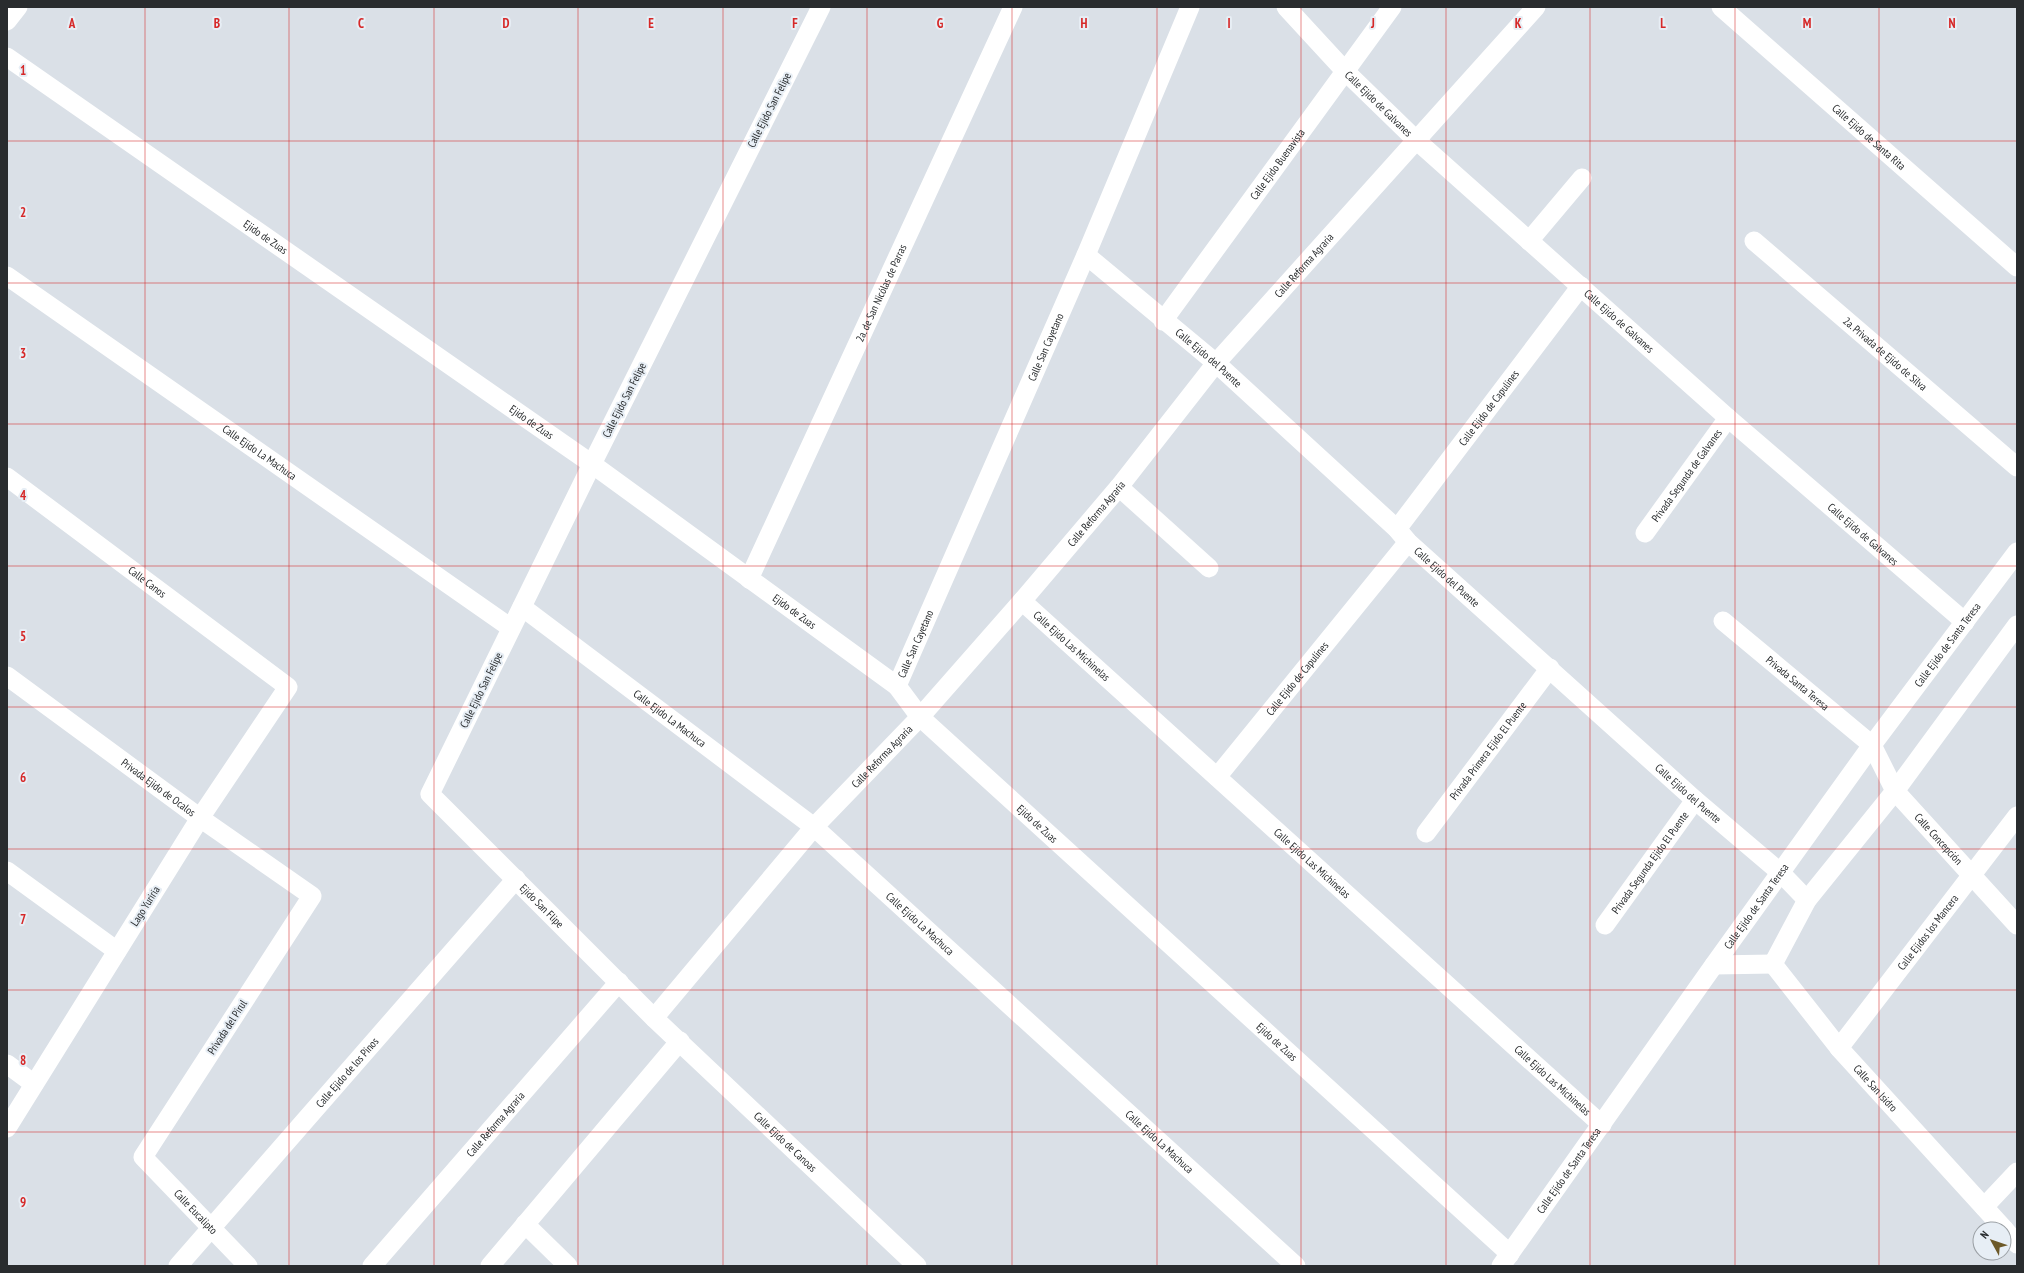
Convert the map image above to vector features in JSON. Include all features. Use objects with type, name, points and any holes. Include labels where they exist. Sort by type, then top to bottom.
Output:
[{"type":"street","points":[[7,21],[18,7]]},
{"type":"street","name":"Calle Ejido San Felipe","points":[[430,794],[592,464],[821,7]]},
{"type":"street","name":"2a. de San Nicólas de Parras","points":[[749,579],[1012,7]]},
{"type":"street","name":"Calle San Cayetano","points":[[897,686],[1086,255],[1190,7]]},
{"type":"street","name":"Calle Ejido de Galvanes","points":[[1286,7],[1345,71],[1416,140],[1728,418],[1965,622]]},
{"type":"street","name":"Calle Ejido Buenavista","points":[[1163,320],[1392,7]]},
{"type":"street","name":"Calle Reforma Agraria","points":[[654,1018],[814,827],[920,717],[1022,601],[1119,487],[1216,364],[1536,7]]},
{"type":"street","name":"Calle Ejido de Santa Rita","points":[[1721,7],[2017,267]]},
{"type":"street","name":"Ejido de Zuas","points":[[7,57],[592,464],[897,686],[920,717],[1505,1260]]},
{"type":"street","points":[[1529,241],[1582,178]]},
{"type":"street","name":"2a. Privada de Ejido de Silva","points":[[1754,241],[2017,468]]},
{"type":"street","name":"Calle Ejido del Puente","points":[[1086,255],[1216,364],[1402,535],[1696,800],[1781,873],[1807,900]]},
{"type":"street","name":"Calle Ejido La Machuca","points":[[7,276],[511,628]]},
{"type":"street","name":"Calle Ejido de Capulines","points":[[1217,778],[1402,535],[1581,286]]},
{"type":"street","name":"Privada Segunda de Galvanes","points":[[1645,533],[1728,418]]},
{"type":"street","name":"Calle Canos","points":[[7,476],[288,687]]},
{"type":"street","points":[[1119,487],[1208,568]]},
{"type":"street","name":"Calle Ejido de Santa Teresa","points":[[1505,1260],[1872,745],[2017,552]]},
{"type":"street","name":"Calle Ejido Las Michinelas","points":[[1022,601],[1602,1125]]},
{"type":"street","name":"Calle Ejido La Machuca","points":[[522,607],[814,827],[1296,1266]]},
{"type":"street","name":"Privada Santa Teresa","points":[[1723,621],[1872,745]]},
{"type":"street","points":[[1714,965],[1774,964],[1807,900],[1895,791],[2017,625]]},
{"type":"street","name":"Privada Primera Ejido El Puente","points":[[1426,833],[1550,668]]},
{"type":"street","name":"Privada Ejido de Ocalos","points":[[7,676],[200,818],[312,896]]},
{"type":"street","name":"Lago Yuriria","points":[[7,1128],[200,818],[288,687]]},
{"type":"street","name":"Calle Concepción","points":[[1872,745],[1895,791],[2017,925]]},
{"type":"street","name":"Ejido San Flipe","points":[[430,794],[654,1018]]},
{"type":"street","name":"Privada Segunda Ejido El Puente","points":[[1605,925],[1696,800]]},
{"type":"street","name":"Calle Ejidos los Mancera","points":[[1839,1048],[2017,816]]},
{"type":"street","points":[[7,871],[117,951]]},
{"type":"street","name":"Calle Ejido de los Pinos","points":[[178,1266],[516,879]]},
{"type":"street","name":"Privada del Pirul","points":[[143,1157],[312,896]]},
{"type":"street","name":"Calle San Isidro","points":[[1774,964],[1839,1048],[1997,1221]]},
{"type":"street","name":"Calle Reforma Agraria","points":[[372,1266],[619,982]]},
{"type":"street","name":"Calle Ejido de Canoas","points":[[654,1018],[917,1266]]},
{"type":"street","points":[[490,1266],[680,1041]]},
{"type":"street","points":[[7,1064],[34,1084]]},
{"type":"street","name":"Calle Eucalipto","points":[[143,1157],[248,1266]]},
{"type":"street","points":[[1984,1207],[2017,1172]]},
{"type":"street","points":[[525,1224],[568,1266]]}]
